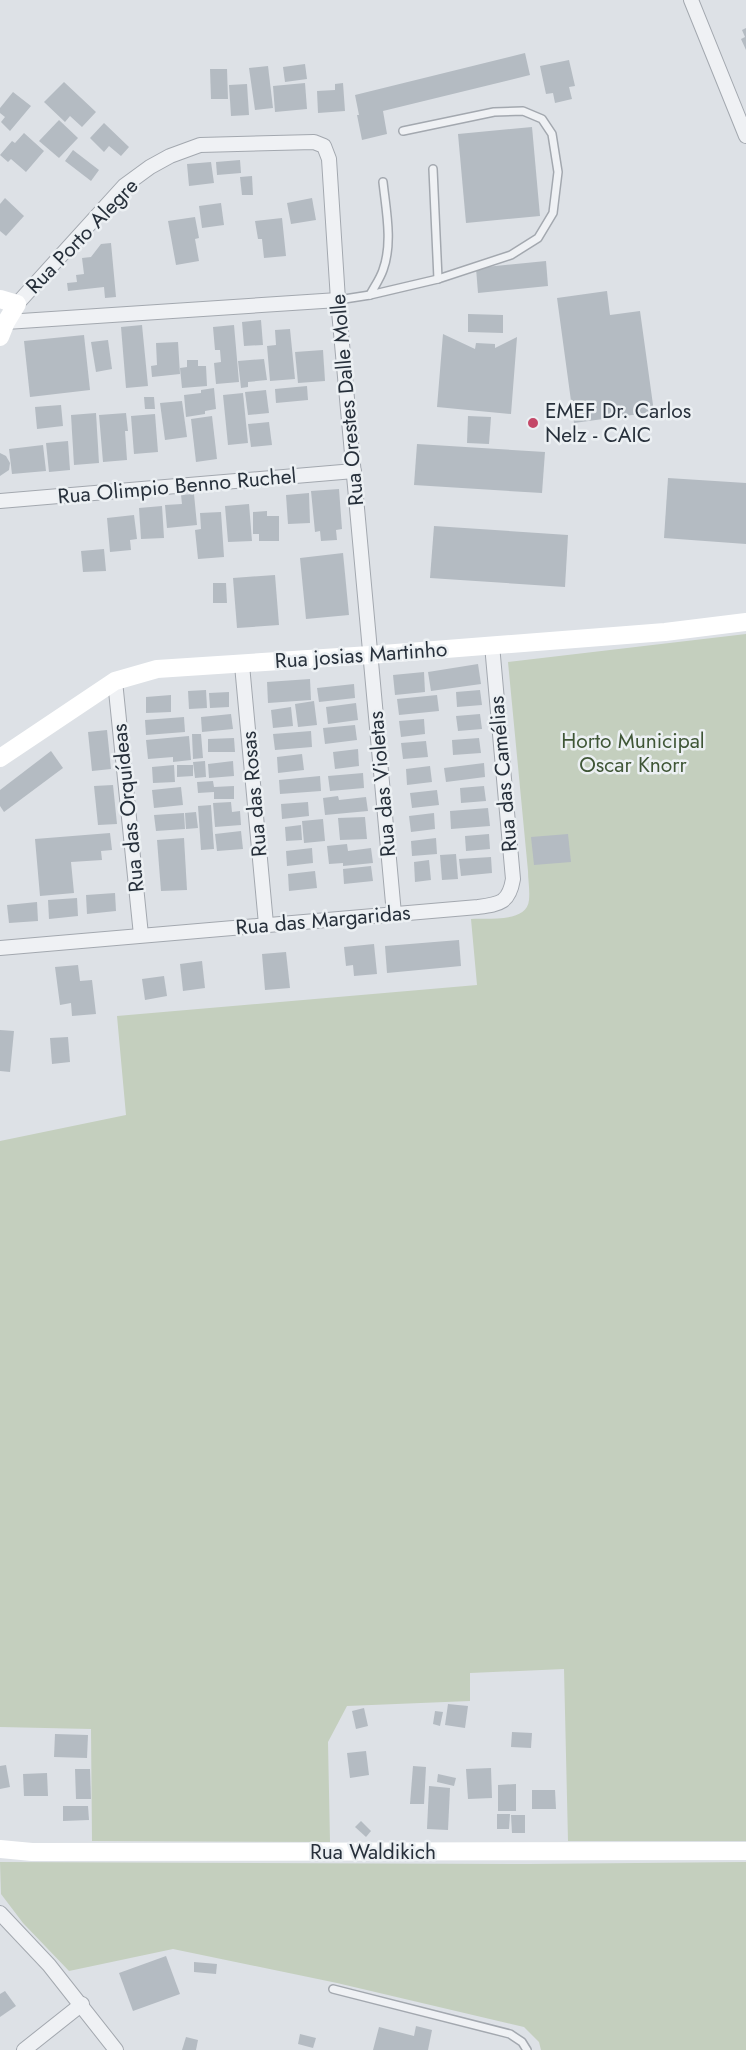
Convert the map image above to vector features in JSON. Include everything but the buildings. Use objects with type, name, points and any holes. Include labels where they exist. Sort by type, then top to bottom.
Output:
[{"type":"street","points":[[691,0],[746,136]]},
{"type":"street","name":"Rua Porto Alegre","points":[[3,330],[9,302],[124,186],[150,167],[170,156],[200,146],[314,142],[324,146]]},
{"type":"street","name":"Rua Orestes Dalle Molle","points":[[324,146],[328,159],[338,300],[370,655]]},
{"type":"street","points":[[3,330],[338,300]]},
{"type":"street","name":"Rua Olimpio Benno Ruchel","points":[[0,501],[354,471]]},
{"type":"street","name":"Rua josias Martinho","points":[[0,758],[115,681],[157,669],[665,632],[746,622]]},
{"type":"street","name":"Rua das Camélias","points":[[492,645],[513,879],[511,891],[504,900]]},
{"type":"street","name":"Rua das Violetas","points":[[370,655],[393,914]]},
{"type":"street","name":"Rua das Rosas","points":[[242,664],[266,924]]},
{"type":"street","name":"Rua das Orquídeas","points":[[115,681],[141,935]]},
{"type":"street","name":"Rua das Margaridas","points":[[0,948],[478,907],[504,900]]},
{"type":"street","name":"Rua Waldikich","points":[[0,1849],[32,1852],[746,1851]]},
{"type":"street","points":[[0,1913],[49,1965],[116,2050]]},
{"type":"street","points":[[24,2050],[82,2004]]},
{"type":"lane","points":[[338,300],[438,279],[511,255],[538,238],[553,213],[558,172],[552,134],[542,119],[523,111],[494,112],[403,131]]},
{"type":"lane","points":[[433,169],[438,279]]},
{"type":"lane","points":[[370,295],[383,271],[387,254],[388,234],[383,182]]},
{"type":"lane","points":[[333,1989],[510,2034],[522,2042],[527,2050]]},
{"type":"green space","name":"Horto Municipal Oscar Knorr","points":[[746,634],[746,1841],[568,1841],[564,1669],[470,1673],[470,1701],[347,1706],[328,1742],[330,1842],[92,1841],[91,1729],[0,1727],[0,1141],[126,1115],[117,1016],[477,985],[471,919],[514,916],[527,907],[529,900],[508,662]]},
{"type":"green space","points":[[0,1862],[529,1864],[746,1862],[746,2050],[541,2050],[539,2042],[524,2027],[337,1983],[173,1949],[69,1971],[23,1923],[1,1894]]},
{"type":"place","name":"EMEF Dr. Carlos Nelz - CAIC","points":[[533,423]]}]
